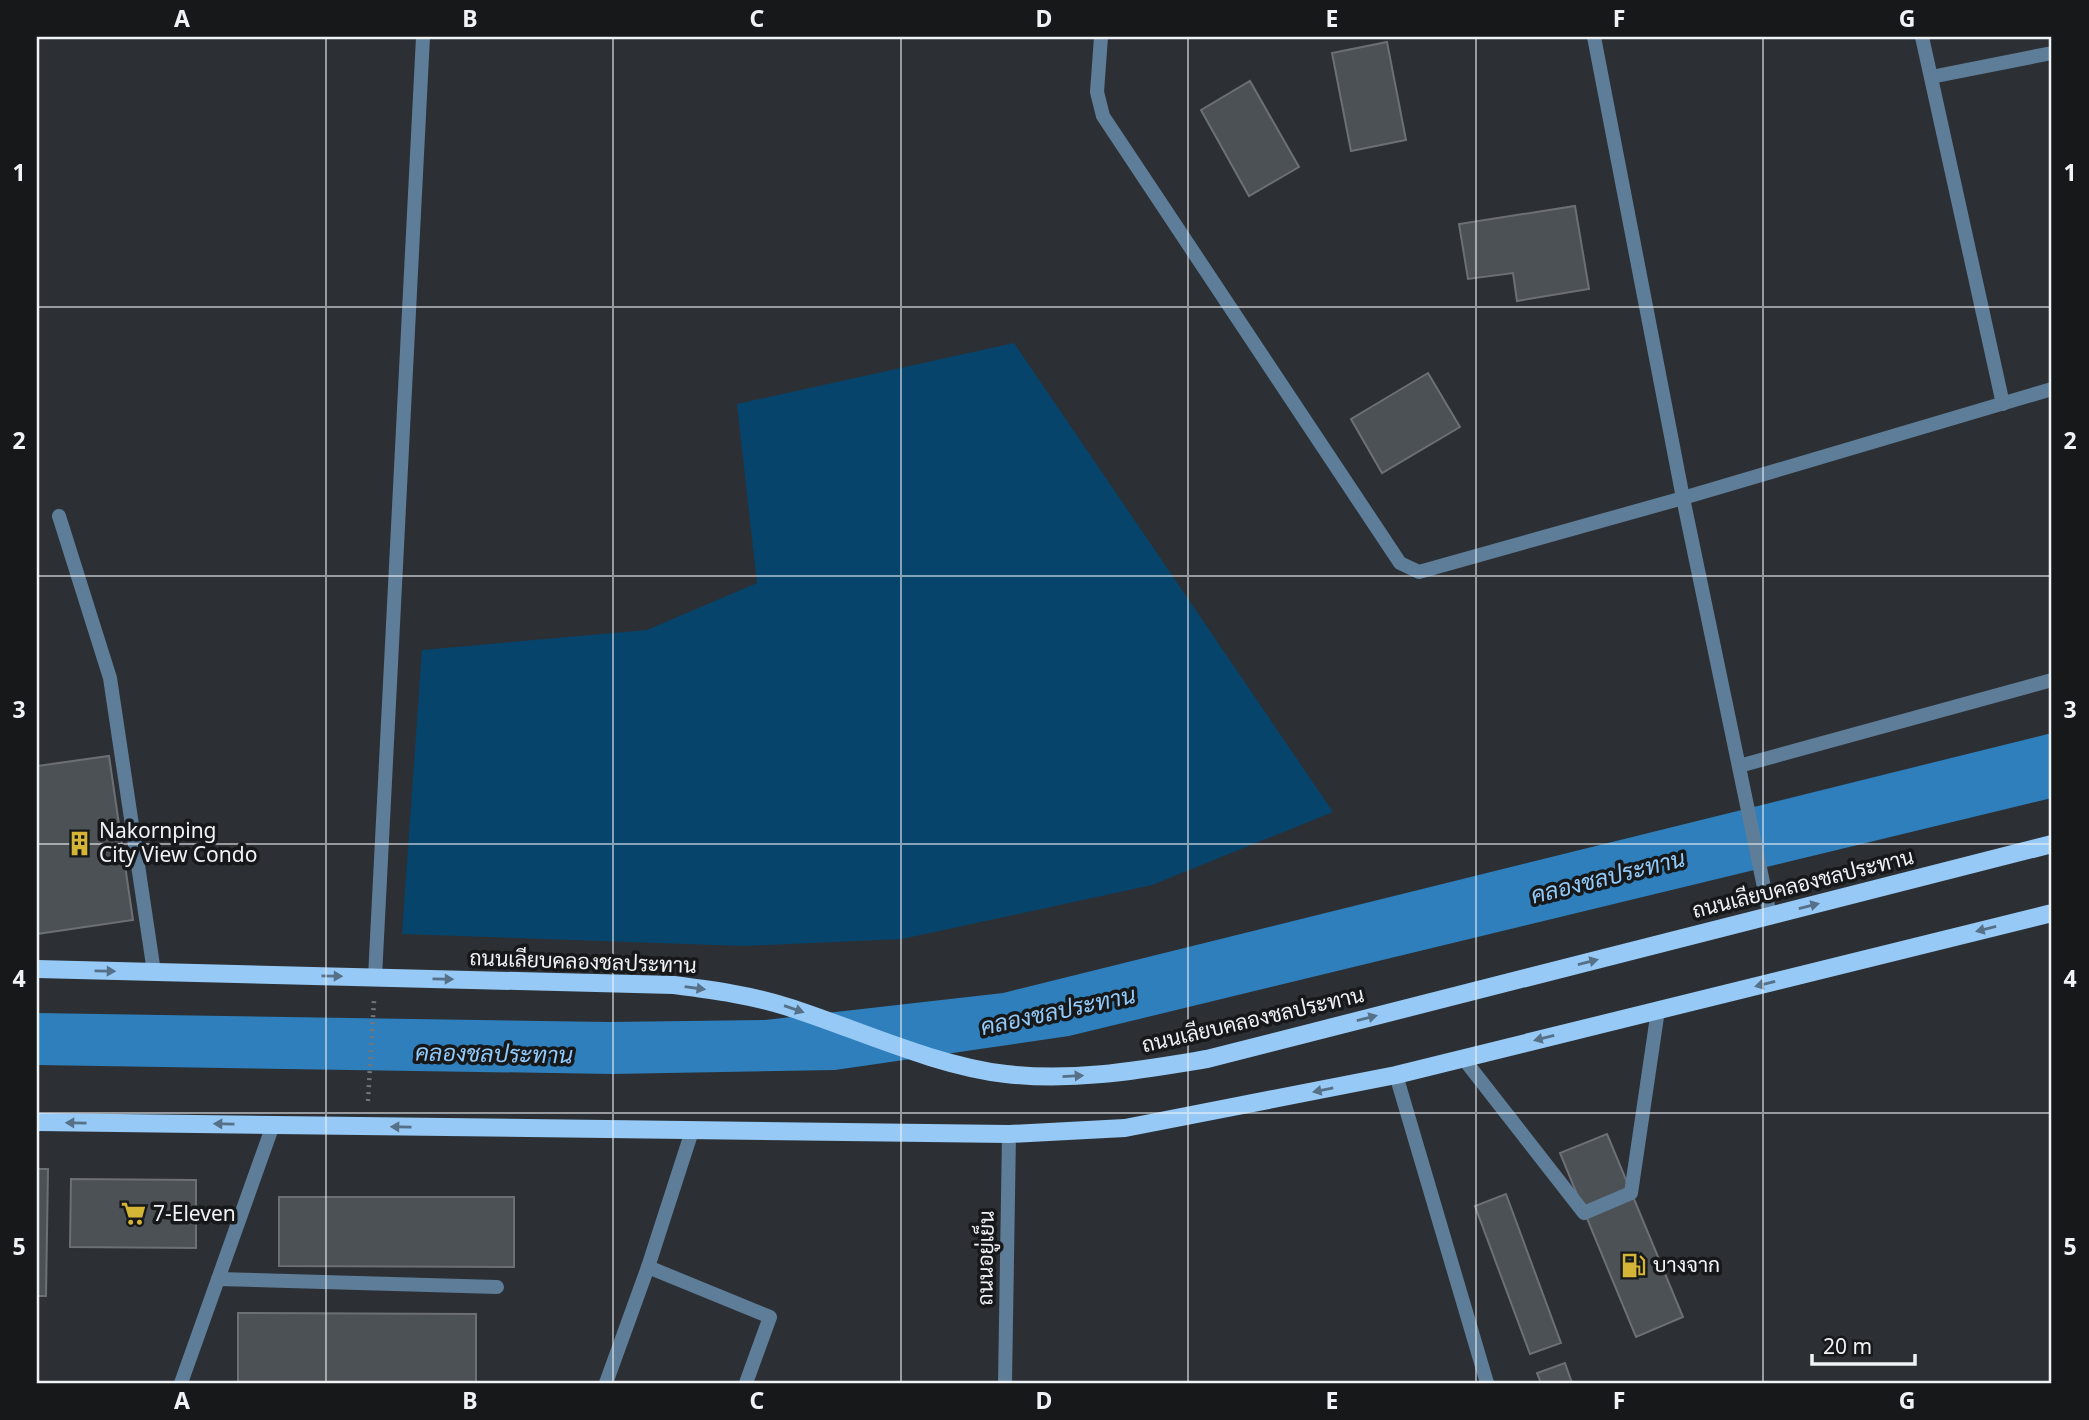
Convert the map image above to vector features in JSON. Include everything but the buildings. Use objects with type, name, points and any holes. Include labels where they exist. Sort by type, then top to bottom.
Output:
[{"type":"main road","name":"ถนนเลียบคลองชลประทาน","points":[[37,970],[674,985],[785,1005],[959,1066],[1043,1077],[1118,1074],[1207,1059],[2052,844]]},
{"type":"main road","points":[[37,1122],[1009,1134],[1125,1128],[1396,1075],[2052,913]]},
{"type":"street","points":[[375,977],[423,37]]},
{"type":"street","points":[[1101,37],[1097,92],[1104,116],[1400,563],[1419,572],[1683,498],[2052,389]]},
{"type":"street","points":[[1594,37],[1683,498],[1770,916]]},
{"type":"street","points":[[1922,37],[2003,404]]},
{"type":"street","points":[[1931,77],[2052,53]]},
{"type":"street","points":[[59,516],[110,678],[154,972]]},
{"type":"street","points":[[1739,766],[2052,680]]},
{"type":"street","points":[[1463,1058],[1584,1213],[1631,1193],[1658,1010]]},
{"type":"street","points":[[1396,1075],[1487,1383]]},
{"type":"street","points":[[181,1383],[273,1125]]},
{"type":"street","points":[[606,1383],[648,1267],[692,1131]]},
{"type":"street","name":"ถนนอยู่เย็น","points":[[1005,1383],[1009,1134]]},
{"type":"street","points":[[648,1267],[771,1317],[746,1383]]},
{"type":"street","points":[[218,1279],[497,1287]]},
{"type":"path","points":[[366,1126],[375,977]]},
{"type":"shaded area","points":[[1014,343],[1333,812],[1152,885],[902,939],[744,946],[402,934],[422,650],[647,630],[757,583],[737,404]]},
{"type":"water","name":"คลองชลประทาน","points":[[2052,733],[2052,798],[1069,1036],[835,1070],[612,1074],[37,1065],[37,1013],[608,1022],[765,1020],[1003,993]]},
{"type":"place","name":"Nakornping City View Condo","points":[[79,843]]},
{"type":"place","name":"7-Eleven","points":[[133,1214]]},
{"type":"place","name":"บางจาก","points":[[1633,1265]]}]
